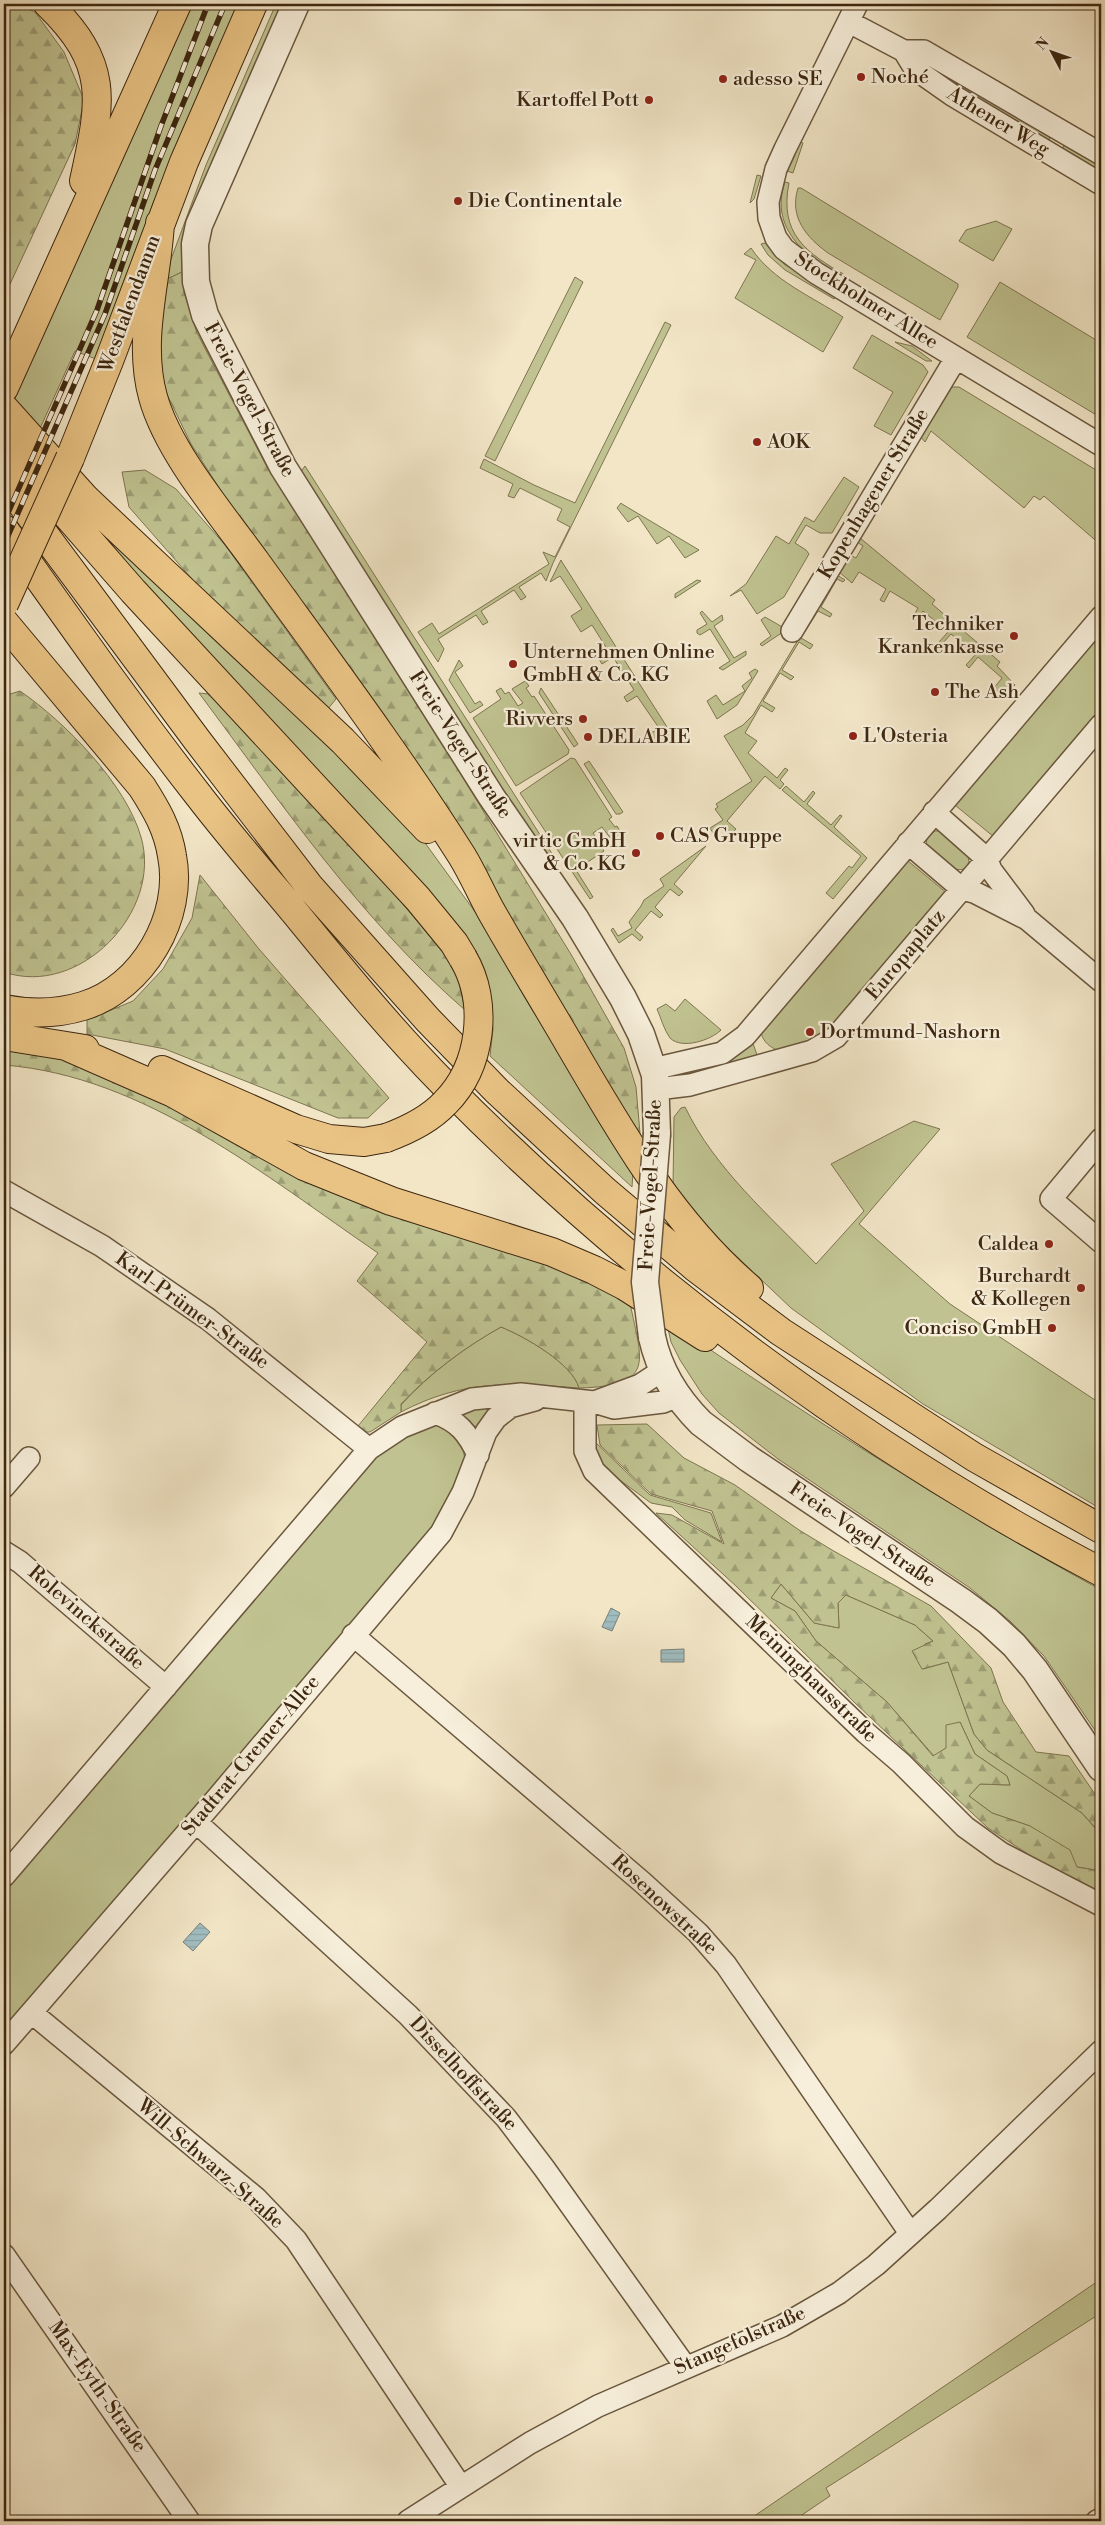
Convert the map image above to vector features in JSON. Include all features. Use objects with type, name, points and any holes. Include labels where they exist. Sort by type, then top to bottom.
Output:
[{"type":"highway","points":[[48,4],[68,23],[82,43],[94,74],[97,121],[84,181],[80,217]]},
{"type":"highway","points":[[7,380],[177,4]]},
{"type":"highway","name":"Westfalendamm","points":[[4,604],[76,443],[109,361],[160,223],[198,129],[253,4]]},
{"type":"highway","points":[[160,223],[158,254],[150,299],[147,333],[151,388],[163,424],[211,499],[329,664],[462,856],[491,911],[624,1138],[658,1189],[691,1231],[740,1280],[820,1344],[870,1391]]},
{"type":"highway","points":[[4,408],[86,499],[309,708],[378,776],[428,831],[491,911]]},
{"type":"highway","points":[[4,442],[133,591],[431,914],[463,958],[471,976],[478,1003],[477,1039],[469,1068],[451,1097],[430,1116],[405,1132],[364,1142],[329,1139],[296,1129],[141,1061],[101,1050],[68,1047],[4,1036]]},
{"type":"highway","points":[[4,480],[197,740],[309,886],[452,1046],[570,1160],[696,1268],[781,1332],[974,1458],[1101,1529]]},
{"type":"highway","points":[[4,529],[199,797],[365,998],[442,1081],[549,1184],[696,1308],[866,1433],[987,1510],[1101,1572]]},
{"type":"highway","points":[[4,563],[63,637],[106,671]]},
{"type":"highway","points":[[4,622],[142,787],[157,810],[167,833],[173,857],[174,885],[170,915],[159,939],[142,964],[110,993],[84,1006],[56,1012],[23,1013],[4,1009]]},
{"type":"highway","points":[[68,1047],[173,1093],[304,1166],[391,1201],[544,1248],[594,1270],[672,1314],[819,1418],[866,1433]]},
{"type":"street","name":"Freie-Vogel-Straße","points":[[296,4],[199,225],[194,263],[201,304],[283,467],[491,796],[591,943],[641,1034],[655,1079],[657,1134],[646,1265],[647,1305],[656,1355],[678,1396],[701,1423],[738,1452],[961,1601],[1014,1646],[1034,1670],[1101,1768]]},
{"type":"street","name":"Athener Weg","points":[[853,13],[904,51],[915,69],[952,95],[1101,184]]},
{"type":"street","name":"Stockholmer Allee","points":[[853,13],[776,169],[768,202],[771,224],[776,238],[784,249],[805,266],[1101,445]]},
{"type":"street","name":"Athener Weg","points":[[904,51],[924,51],[1101,154]]},
{"type":"street","name":"Kopenhagener Straße","points":[[792,631],[956,358]]},
{"type":"street","points":[[655,1079],[711,1057],[737,1044],[1101,617]]},
{"type":"street","name":"Europaplatz","points":[[655,1079],[685,1087],[812,1051],[836,1037],[1101,724]]},
{"type":"street","points":[[934,812],[987,860],[991,870],[1027,919],[1101,982]]},
{"type":"street","points":[[908,843],[962,888],[974,892],[1027,919]]},
{"type":"street","points":[[1101,1139],[1051,1199],[1101,1242]]},
{"type":"street","name":"Karl-Prümer-Straße","points":[[4,1191],[102,1246],[208,1319],[369,1449]]},
{"type":"street","name":"Stadtrat-Cremer-Allee","points":[[590,1402],[640,1385],[663,1370]]},
{"type":"street","name":"Stadtrat-Cremer-Allee","points":[[4,1876],[369,1449],[402,1427],[472,1399],[505,1394],[590,1402],[614,1408],[663,1402],[678,1396]]},
{"type":"street","name":"Stadtrat-Cremer-Allee","points":[[4,2044],[196,1822],[441,1533],[463,1492],[486,1432],[496,1418],[510,1407],[542,1398]]},
{"type":"street","name":"Meininghausstraße","points":[[590,1402],[585,1450],[594,1471],[866,1733],[901,1763],[964,1828],[1001,1853],[1101,1905]]},
{"type":"street","points":[[435,1413],[450,1418],[460,1425],[478,1455]]},
{"type":"street","points":[[4,1488],[29,1458]]},
{"type":"street","name":"Rolevinckstraße","points":[[4,1552],[20,1562],[166,1687]]},
{"type":"street","name":"Rosenowstraße","points":[[353,1635],[600,1845],[698,1932],[726,1965],[910,2233]]},
{"type":"street","name":"Disselhoffstraße","points":[[196,1822],[408,2015],[499,2111],[544,2168],[685,2366]]},
{"type":"street","name":"Will-Schwarz-Straße","points":[[32,2013],[256,2198],[296,2240],[462,2487]]},
{"type":"street","name":"Stangefolstraße","points":[[408,2521],[530,2443],[598,2406],[685,2366],[723,2353],[782,2326],[839,2293],[876,2265],[1101,2051]]},
{"type":"street","name":"Max-Eyth-Straße","points":[[4,2255],[189,2521]]},
{"type":"street","points":[[1097,2521],[1101,2519]]},
{"type":"green space","points":[[4,4],[18,4],[35,12],[64,52],[84,100],[75,144],[4,297]]},
{"type":"green space","points":[[192,4],[239,4],[153,203],[126,283],[96,359],[75,351],[38,433],[18,411],[15,398]]},
{"type":"green space","points":[[276,4],[283,4],[184,251],[182,272],[163,281],[206,165]]},
{"type":"green space","points":[[969,83],[1051,134],[1049,141],[962,94]]},
{"type":"green space","points":[[798,141],[803,143],[793,173],[787,171]]},
{"type":"green space","points":[[1064,145],[1101,162],[1097,174],[1062,151]]},
{"type":"green space","points":[[757,175],[761,176],[754,199],[750,203]]},
{"type":"green space","points":[[785,182],[789,183],[787,201],[788,216],[792,229],[808,250],[847,276],[845,280],[806,253],[787,229],[782,215],[781,199]]},
{"type":"green space","points":[[798,188],[801,188],[958,284],[940,320],[820,247],[806,233],[798,217],[796,198]]},
{"type":"green space","points":[[996,221],[1012,229],[993,261],[959,241],[966,230]]},
{"type":"green space","points":[[765,243],[784,264],[836,296],[834,299],[785,270],[768,255],[761,244]]},
{"type":"green space","points":[[751,248],[760,260],[781,279],[843,317],[823,352],[735,298],[756,260],[744,254]]},
{"type":"green space","points":[[182,272],[184,292],[197,333],[267,467],[463,778],[572,956],[624,1048],[636,1087],[641,1145],[191,444],[159,378],[163,281]]},
{"type":"green space","points":[[575,277],[583,282],[495,461],[485,456]]},
{"type":"green space","points":[[1000,282],[1101,343],[1101,411],[1098,416],[967,337]]},
{"type":"green space","points":[[665,322],[671,325],[553,563],[546,581],[541,573],[519,587],[526,597],[521,600],[514,590],[481,611],[488,622],[483,625],[476,615],[438,639],[444,649],[438,662],[418,632],[432,623],[439,634],[549,564],[543,552],[555,557],[570,527],[557,520],[562,509],[520,488],[514,498],[508,496],[513,484],[480,468],[484,459],[534,485],[575,503]]},
{"type":"green space","points":[[872,335],[923,365],[928,372],[891,435],[874,426],[893,392],[853,368]]},
{"type":"green space","points":[[895,342],[912,346],[932,361],[926,361]]},
{"type":"green space","points":[[952,387],[959,387],[1101,473],[1101,545],[1044,496],[1040,500],[1034,496],[1024,508],[931,431],[925,442],[921,437]]},
{"type":"green space","points":[[305,466],[558,863],[556,864],[521,819],[300,473]]},
{"type":"green space","points":[[145,470],[176,489],[225,545],[336,699],[327,710],[206,595],[129,507],[122,472]]},
{"type":"green space","points":[[844,477],[859,487],[832,533],[820,533],[806,525],[795,543],[809,554],[784,597],[757,614],[741,590],[730,596],[746,584],[776,536],[789,544],[805,517],[814,522]]},
{"type":"green space","points":[[79,503],[237,654],[420,836],[481,920],[633,1172],[632,1187],[490,1056],[493,1029],[490,996],[74,512]]},
{"type":"green space","points":[[621,503],[699,550],[685,558],[669,536],[657,544],[638,516],[628,522],[617,508]]},
{"type":"green space","points":[[860,538],[935,600],[932,604],[1000,662],[997,666],[1015,685],[1004,697],[994,688],[1002,678],[978,657],[969,668],[966,665],[975,655],[951,634],[942,644],[939,642],[948,632],[923,611],[915,621],[912,619],[918,608],[890,591],[884,602],[880,600],[886,589],[859,572],[852,583],[839,572],[850,555],[856,558],[863,546],[857,542]]},
{"type":"green space","points":[[561,560],[674,738],[667,742],[662,733],[651,740],[648,735],[659,728],[637,696],[627,702],[624,697],[634,690],[613,657],[602,664],[599,659],[609,652],[592,625],[581,632],[571,616],[582,609],[560,576],[550,582]]},
{"type":"green space","points":[[837,575],[845,580],[843,582],[837,579],[821,607],[832,614],[830,617],[818,611],[801,638],[813,645],[810,649],[799,642],[782,670],[794,677],[791,680],[780,673],[763,701],[775,708],[772,712],[761,705],[745,733],[757,741],[748,753],[777,778],[785,768],[788,770],[780,780],[784,784],[780,789],[765,776],[727,821],[736,829],[732,833],[723,826],[715,836],[710,828],[723,820],[715,809],[718,807],[716,804],[752,781],[724,736],[743,725],[753,715]]},
{"type":"green space","points":[[697,580],[701,581],[675,598],[675,594]]},
{"type":"green space","points":[[702,611],[712,622],[722,615],[723,620],[714,626],[734,658],[746,651],[746,655],[723,670],[719,668],[730,661],[710,629],[700,635],[697,633],[697,630],[707,624],[700,613]]},
{"type":"green space","points":[[765,617],[784,628],[780,634],[762,646],[760,644],[771,636],[761,620]]},
{"type":"green space","points":[[1101,624],[1101,713],[994,837],[950,801]]},
{"type":"green space","points":[[459,660],[463,666],[455,672],[475,704],[480,701],[483,705],[470,713],[449,680]]},
{"type":"green space","points":[[755,669],[758,671],[737,705],[717,719],[707,701],[716,695],[723,705],[745,691],[742,686],[752,678],[749,673]]},
{"type":"green space","points":[[525,681],[529,686],[526,688],[532,697],[534,696],[569,750],[568,754],[516,786],[473,718],[501,699],[496,691],[501,688],[505,694],[509,692],[518,706],[523,703],[512,689]]},
{"type":"green space","points":[[541,688],[578,744],[574,747],[539,693]]},
{"type":"green space","points":[[20,691],[56,719],[92,756],[108,776],[122,796],[133,817],[141,837],[145,865],[139,893],[127,920],[109,942],[86,960],[60,972],[32,977],[4,972],[4,696]]},
{"type":"green space","points":[[199,693],[209,694],[225,710],[387,885],[452,964],[458,978],[465,1010],[391,938],[357,899],[292,818]]},
{"type":"green space","points":[[571,758],[575,759],[612,817],[609,819],[615,827],[617,826],[621,833],[611,839],[602,827],[593,833],[604,851],[576,870],[593,897],[590,899],[520,793]]},
{"type":"green space","points":[[589,761],[623,812],[620,814],[616,814],[584,764]]},
{"type":"green space","points":[[786,786],[804,802],[813,791],[815,793],[807,804],[831,825],[840,815],[842,816],[834,827],[867,858],[833,899],[826,893],[849,866],[852,868],[861,856],[782,790]]},
{"type":"green space","points":[[935,831],[941,831],[968,856],[969,862],[966,868],[961,870],[955,869],[939,858],[926,845],[927,838]]},
{"type":"green space","points":[[706,846],[674,884],[683,892],[679,896],[670,889],[655,907],[663,915],[660,918],[651,911],[635,930],[643,937],[640,941],[632,934],[619,943],[611,930],[613,928],[618,936],[632,928],[629,922],[644,900],[664,886],[660,879]]},
{"type":"green space","points":[[902,856],[948,894],[831,1031],[818,1041],[779,1051],[770,1046],[761,1033]]},
{"type":"green space","points":[[200,875],[259,949],[389,1098],[368,1118],[338,1118],[165,1049],[87,1034],[87,1020],[133,1001],[163,969],[192,918]]},
{"type":"green space","points":[[685,999],[721,1030],[704,1040],[696,1042],[675,1042],[670,1038],[657,1009],[666,1004],[675,1011]]},
{"type":"green space","points":[[752,1041],[759,1060],[696,1075],[694,1070]]},
{"type":"green space","points":[[4,1046],[77,1062],[454,1228],[629,1297],[639,1353],[638,1365],[633,1375],[623,1382],[605,1386],[579,1388],[568,1370],[558,1361],[534,1344],[501,1327],[474,1343],[435,1372],[401,1404],[401,1412],[370,1432],[366,1432],[358,1426],[427,1342],[357,1281],[378,1253],[292,1193],[202,1134],[155,1109],[106,1088],[56,1073],[4,1065]]},
{"type":"green space","points":[[685,1107],[697,1130],[744,1191],[816,1264],[864,1211],[831,1164],[914,1121],[940,1129],[859,1224],[950,1304],[1101,1404],[1101,1509],[923,1404],[791,1308],[712,1233],[673,1187],[674,1117],[681,1108]]},
{"type":"green space","points":[[666,1320],[880,1460],[990,1527],[1101,1590],[1101,1739],[1044,1656],[1010,1621],[970,1588],[778,1459],[719,1413],[702,1394],[680,1360],[671,1342]]},
{"type":"green space","points":[[501,1327],[534,1344],[558,1361],[575,1379],[579,1388],[531,1385],[488,1386],[446,1394],[424,1401],[401,1412],[401,1405],[435,1372],[474,1343]]},
{"type":"green space","points":[[504,1400],[479,1432],[460,1413]]},
{"type":"green space","points":[[426,1424],[447,1426],[461,1438],[466,1465],[435,1524],[4,2031],[4,1889],[360,1470],[402,1437]]},
{"type":"green space","points":[[647,1424],[684,1458],[735,1485],[799,1530],[931,1606],[991,1668],[1003,1702],[1036,1752],[1069,1756],[1101,1803],[1101,1834],[1082,1813],[987,1750],[974,1734],[948,1662],[922,1669],[912,1651],[933,1641],[915,1625],[846,1595],[838,1603],[839,1628],[814,1623],[781,1584],[771,1598],[795,1611],[816,1641],[887,1702],[933,1756],[946,1748],[946,1725],[960,1722],[975,1754],[1007,1776],[1010,1785],[980,1784],[969,1796],[992,1813],[1030,1826],[1070,1850],[1077,1867],[1101,1871],[1101,1892],[1034,1858],[988,1828],[854,1702],[736,1586],[656,1513],[672,1515],[724,1544],[712,1511],[651,1494],[600,1445],[597,1425]]},
{"type":"green space","points":[[593,1440],[650,1495],[711,1513],[722,1542],[685,1520],[672,1507],[651,1503],[602,1467],[595,1457]]},
{"type":"green space","points":[[781,1584],[814,1623],[839,1628],[838,1603],[846,1595],[915,1625],[933,1641],[925,1644],[923,1669],[948,1662],[974,1734],[987,1750],[1082,1813],[1101,1835],[1101,1871],[1077,1867],[1030,1826],[992,1813],[969,1796],[980,1784],[1010,1785],[1007,1776],[975,1754],[960,1722],[946,1748],[934,1756],[887,1702],[816,1641],[795,1611],[771,1598]]},
{"type":"green space","points":[[1101,2279],[1101,2313],[826,2488],[830,2496],[793,2521],[747,2521]]},
{"type":"water","points":[[611,1608],[620,1613],[612,1631],[602,1627]]},
{"type":"water","points":[[684,1649],[684,1662],[661,1662],[661,1650]]},
{"type":"water","points":[[200,1923],[210,1932],[193,1951],[183,1942]]},
{"type":"railway","points":[[4,522],[97,310],[161,126],[208,4]]},
{"type":"railway","points":[[4,545],[105,314],[155,170],[225,4]]},
{"type":"place","name":"Noché","points":[[861,77]]},
{"type":"place","name":"adesso SE","points":[[723,79]]},
{"type":"place","name":"Kartoffel Pott","points":[[649,100]]},
{"type":"place","name":"Die Continentale","points":[[458,201]]},
{"type":"place","name":"AOK","points":[[757,442]]},
{"type":"place","name":"Techniker Krankenkasse","points":[[1014,636]]},
{"type":"place","name":"Unternehmen Online GmbH & Co. KG","points":[[513,664]]},
{"type":"place","name":"The Ash","points":[[935,692]]},
{"type":"place","name":"Rivvers","points":[[583,719]]},
{"type":"place","name":"L'Osteria","points":[[853,736]]},
{"type":"place","name":"DELABIE","points":[[588,737]]},
{"type":"place","name":"CAS Gruppe","points":[[660,836]]},
{"type":"place","name":"virtic GmbH & Co. KG","points":[[636,853]]},
{"type":"place","name":"Dortmund-Nashorn","points":[[810,1032]]},
{"type":"place","name":"Caldea","points":[[1049,1244]]},
{"type":"place","name":"Burchardt & Kollegen","points":[[1081,1288]]},
{"type":"place","name":"Conciso GmbH","points":[[1052,1328]]}]
